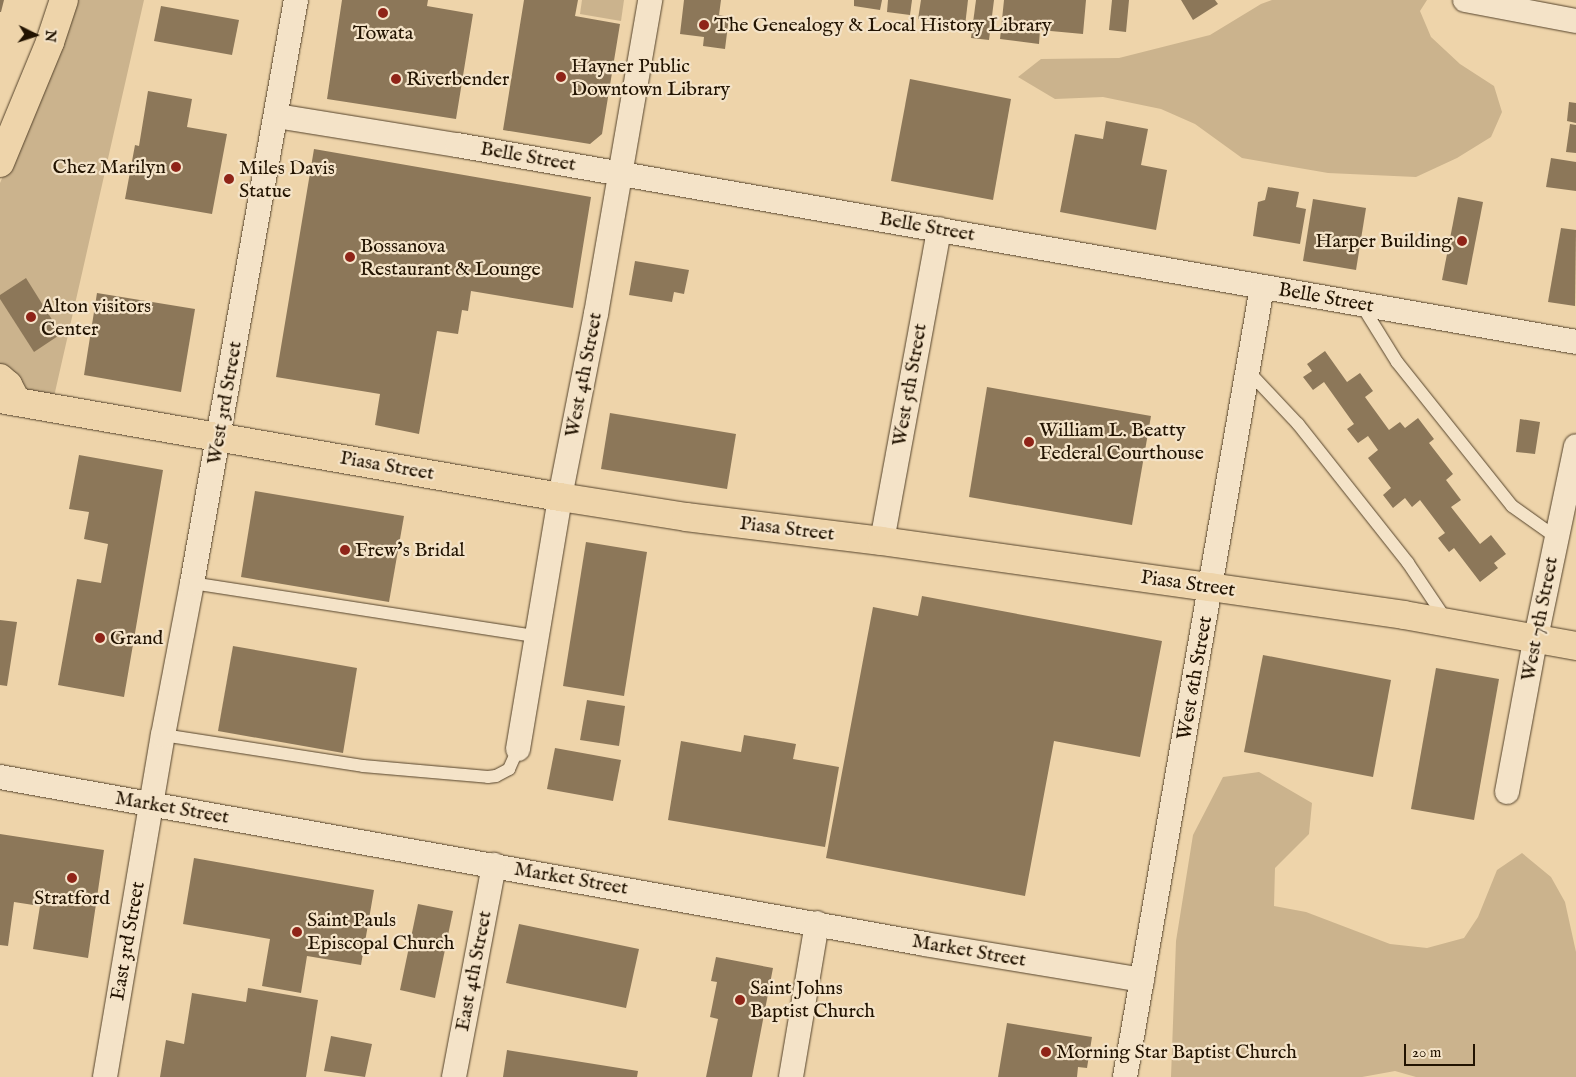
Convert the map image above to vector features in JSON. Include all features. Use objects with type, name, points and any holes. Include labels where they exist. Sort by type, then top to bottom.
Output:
[{"type":"main road","points":[[0,163],[50,42],[64,0]]},
{"type":"main road","points":[[0,378],[8,385],[9,400]]},
{"type":"main road","name":"Piasa Street","points":[[9,400],[560,497],[686,517],[882,541],[1210,587],[1448,623],[1576,646]]},
{"type":"street","name":"West 3rd Street","points":[[151,805],[277,116],[296,0]]},
{"type":"street","name":"West 4th Street","points":[[518,749],[535,636],[596,314],[650,0]]},
{"type":"street","points":[[1465,0],[1576,22]]},
{"type":"street","name":"Belle Street","points":[[277,116],[939,229],[1576,342]]},
{"type":"street","name":"West 5th Street","points":[[882,541],[939,229]]},
{"type":"street","name":"West 6th Street","points":[[1125,1077],[1262,287]]},
{"type":"street","name":"West 7th Street","points":[[1507,792],[1576,446]]},
{"type":"street","name":"Market Street","points":[[0,778],[494,865],[925,944],[1142,980]]},
{"type":"street","name":"East 3rd Street","points":[[105,1077],[151,805]]},
{"type":"street","name":"East 4th Street","points":[[454,1077],[494,865]]},
{"type":"street","points":[[791,1077],[817,923]]},
{"type":"lane","points":[[1360,304],[1397,362],[1512,506],[1557,538]]},
{"type":"lane","points":[[1248,371],[1298,424],[1408,564],[1448,623]]},
{"type":"lane","points":[[192,584],[535,636]]},
{"type":"lane","points":[[163,735],[363,766],[488,777],[496,776],[509,769],[518,749]]},
{"type":"shaded area","points":[[72,0],[144,0],[53,401],[0,391],[0,183],[32,109]]},
{"type":"shaded area","points":[[582,0],[624,0],[621,21],[580,14]]},
{"type":"shaded area","points":[[1272,0],[1427,0],[1420,11],[1431,37],[1460,64],[1494,86],[1502,112],[1491,137],[1457,158],[1416,177],[1328,173],[1242,158],[1195,124],[1161,109],[1103,97],[1055,99],[1018,77],[1041,59],[1119,58],[1210,35],[1261,4]]},
{"type":"shaded area","points":[[1259,772],[1312,803],[1309,834],[1275,868],[1274,906],[1306,912],[1390,944],[1427,948],[1464,938],[1478,917],[1497,870],[1522,853],[1551,877],[1565,902],[1576,952],[1576,1077],[1416,1077],[1395,1071],[1362,1077],[1171,1077],[1176,941],[1193,835],[1223,777]]},
{"type":"building","points":[[0,0],[4,0],[1,12],[0,12]]},
{"type":"building","name":"Riverbender","points":[[342,0],[428,0],[427,6],[473,14],[456,119],[327,99]]},
{"type":"building","name":"Hayner Public Downtown Library","points":[[524,0],[578,0],[575,16],[620,24],[602,134],[590,144],[503,130]]},
{"type":"building","name":"The Genealogy & Local History Library","points":[[684,0],[721,0],[719,15],[729,17],[725,49],[703,46],[704,37],[680,34]]},
{"type":"building","points":[[854,0],[882,0],[880,10],[854,6]]},
{"type":"building","points":[[888,0],[912,0],[910,15],[887,12]]},
{"type":"building","points":[[921,0],[968,0],[965,26],[918,19]]},
{"type":"building","points":[[976,0],[994,0],[989,40],[971,38]]},
{"type":"building","points":[[1004,0],[1086,0],[1083,34],[1040,30],[1039,44],[1000,39]]},
{"type":"building","points":[[1112,0],[1129,0],[1126,32],[1109,30]]},
{"type":"building","points":[[1181,0],[1215,0],[1218,4],[1193,20]]},
{"type":"building","points":[[161,6],[239,20],[232,55],[154,41]]},
{"type":"building","points":[[910,79],[1011,99],[993,200],[891,181]]},
{"type":"building","points":[[148,91],[192,99],[187,127],[227,134],[212,214],[125,199],[135,145],[139,146]]},
{"type":"building","points":[[1569,102],[1576,103],[1576,123],[1567,121]]},
{"type":"building","points":[[1106,121],[1148,129],[1141,165],[1167,170],[1156,230],[1060,212],[1075,134],[1103,139]]},
{"type":"building","points":[[1570,124],[1576,125],[1576,153],[1566,152]]},
{"type":"building","points":[[314,149],[591,197],[573,308],[471,291],[468,311],[462,310],[458,334],[437,331],[419,434],[375,425],[380,394],[276,377]]},
{"type":"building","points":[[1551,158],[1576,162],[1576,191],[1546,187]]},
{"type":"building","points":[[1268,187],[1299,192],[1296,207],[1306,209],[1300,244],[1253,236],[1258,202],[1265,200]]},
{"type":"building","name":"Harper Building","points":[[1458,197],[1483,202],[1467,285],[1442,280]]},
{"type":"building","points":[[1313,199],[1366,208],[1356,270],[1303,261]]},
{"type":"building","points":[[1561,228],[1576,230],[1575,306],[1548,302]]},
{"type":"building","points":[[635,261],[689,270],[684,294],[674,292],[672,302],[629,295]]},
{"type":"building","name":"Alton visitors Center","points":[[26,278],[61,334],[34,352],[0,299],[0,295]]},
{"type":"building","points":[[97,293],[195,309],[181,392],[84,375]]},
{"type":"building","points":[[1325,351],[1347,382],[1360,373],[1373,391],[1365,397],[1389,430],[1400,422],[1405,428],[1418,418],[1434,439],[1429,443],[1453,474],[1446,480],[1461,500],[1451,507],[1480,544],[1491,535],[1506,554],[1494,563],[1498,568],[1480,582],[1454,548],[1449,552],[1438,538],[1445,533],[1420,500],[1412,507],[1405,498],[1393,508],[1383,495],[1391,488],[1368,458],[1378,450],[1368,436],[1358,443],[1347,429],[1354,424],[1324,382],[1313,390],[1303,377],[1312,371],[1307,364]]},
{"type":"building","points":[[987,387],[1151,416],[1132,525],[969,497]]},
{"type":"building","points":[[610,413],[736,434],[727,489],[601,469]]},
{"type":"building","points":[[1520,419],[1540,422],[1535,454],[1516,452]]},
{"type":"building","points":[[79,455],[163,470],[124,697],[58,685],[77,579],[101,583],[108,544],[84,539],[89,512],[69,509]]},
{"type":"building","name":"Frew's Bridal","points":[[255,491],[404,516],[389,602],[241,577]]},
{"type":"building","points":[[586,542],[647,552],[624,696],[563,686]]},
{"type":"building","points":[[922,596],[1162,641],[1140,757],[1054,741],[1025,896],[826,858],[873,607],[918,616]]},
{"type":"building","points":[[0,620],[17,622],[7,686],[0,685]]},
{"type":"building","points":[[233,646],[357,668],[343,753],[218,731]]},
{"type":"building","points":[[1263,655],[1391,680],[1373,777],[1244,752]]},
{"type":"building","points":[[1436,668],[1499,679],[1474,820],[1411,809]]},
{"type":"building","points":[[587,700],[625,706],[619,746],[580,740]]},
{"type":"building","points":[[744,735],[796,744],[793,759],[839,767],[825,847],[668,820],[681,741],[741,752]]},
{"type":"building","points":[[555,748],[621,760],[613,801],[547,789]]},
{"type":"building","name":"Stratford","points":[[0,834],[104,850],[88,958],[33,949],[40,906],[14,902],[8,946],[0,945]]},
{"type":"building","name":"Saint Pauls Episcopal Church","points":[[194,858],[374,890],[361,965],[307,956],[301,993],[262,986],[270,939],[183,924]]},
{"type":"building","points":[[418,904],[453,911],[435,998],[400,990]]},
{"type":"building","points":[[519,924],[639,949],[626,1008],[506,983]]},
{"type":"building","name":"Saint Johns Baptist Church","points":[[716,957],[773,968],[752,1077],[706,1077],[718,1019],[710,1017],[717,982],[711,981]]},
{"type":"building","points":[[248,988],[318,1000],[306,1077],[160,1077],[166,1040],[184,1044],[192,993],[246,1002]]},
{"type":"building","name":"Morning Star Baptist Church","points":[[1007,1023],[1092,1037],[1087,1068],[1078,1067],[1077,1077],[998,1077]]},
{"type":"building","points":[[331,1036],[372,1044],[365,1077],[324,1071]]},
{"type":"building","points":[[507,1050],[638,1071],[637,1077],[503,1077]]},
{"type":"place","name":"Towata","points":[[383,13]]},
{"type":"place","name":"The Genealogy & Local History Library","points":[[704,25]]},
{"type":"place","name":"Hayner Public Downtown Library","points":[[561,77]]},
{"type":"place","name":"Riverbender","points":[[396,79]]},
{"type":"place","name":"Chez Marilyn","points":[[176,167]]},
{"type":"place","name":"Miles Davis Statue","points":[[229,179]]},
{"type":"place","name":"Harper Building","points":[[1462,241]]},
{"type":"place","name":"Bossanova Restaurant & Lounge","points":[[350,257]]},
{"type":"place","name":"Alton visitors Center","points":[[31,317]]},
{"type":"place","name":"William L. Beatty Federal Courthouse","points":[[1029,442]]},
{"type":"place","name":"Frew's Bridal","points":[[345,550]]},
{"type":"place","name":"Grand","points":[[100,638]]},
{"type":"place","name":"Stratford","points":[[72,878]]},
{"type":"place","name":"Saint Pauls Episcopal Church","points":[[297,932]]},
{"type":"place","name":"Saint Johns Baptist Church","points":[[740,1000]]},
{"type":"place","name":"Morning Star Baptist Church","points":[[1046,1052]]}]
